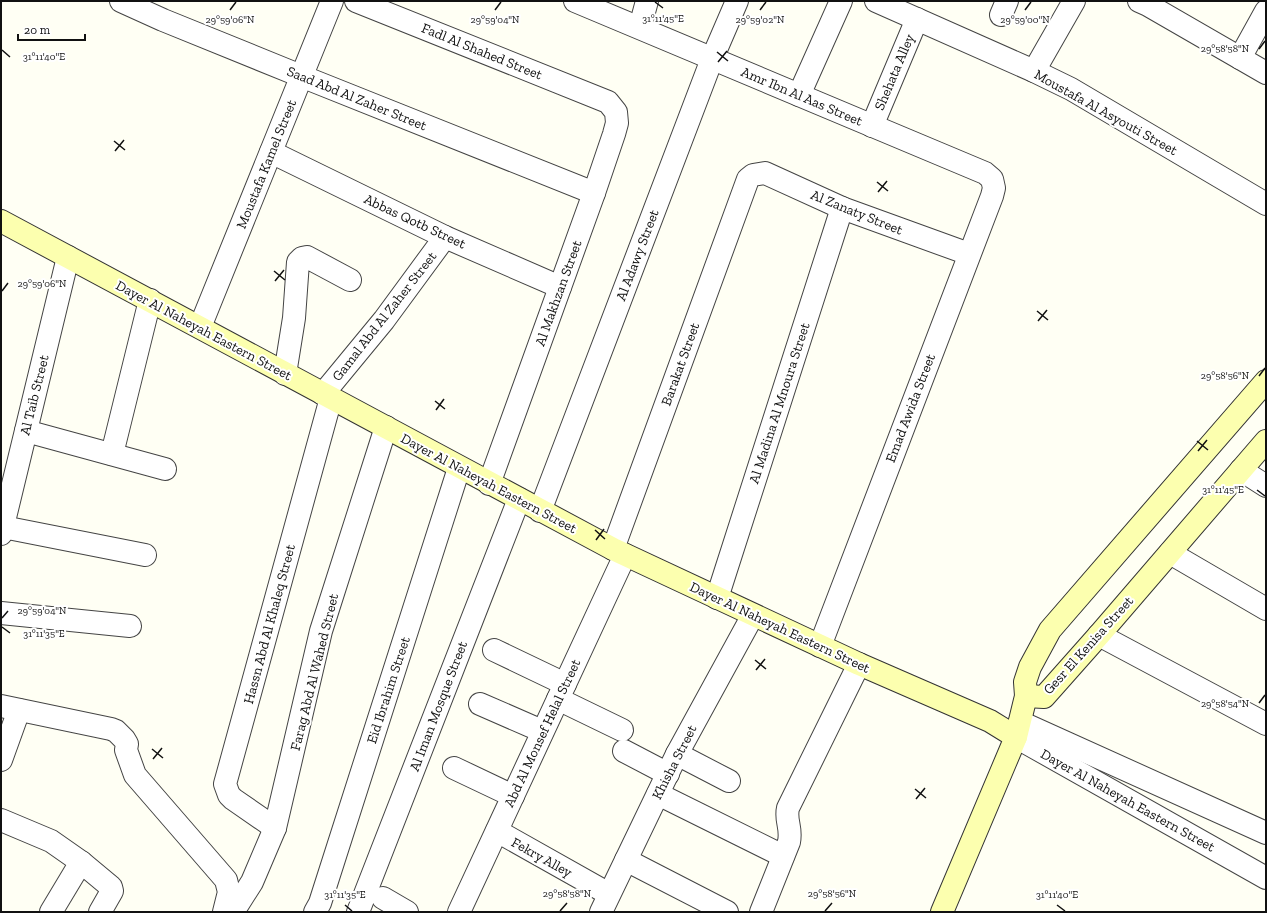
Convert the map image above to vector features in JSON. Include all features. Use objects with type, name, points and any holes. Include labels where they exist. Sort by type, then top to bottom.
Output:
[{"type":"street","name":"Saad Abd Al Zaher Street","points":[[121,1],[163,20],[594,193]]},
{"type":"street","name":"Moustafa Kamel Street","points":[[200,327],[332,1]]},
{"type":"street","name":"Fadl Al Shahed Street","points":[[356,1],[608,102]]},
{"type":"street","name":"Amr Ibn Al Aas Street","points":[[575,1],[985,173]]},
{"type":"street","points":[[640,27],[646,1]]},
{"type":"street","name":"Al Adawy Street","points":[[540,511],[712,59],[737,1]]},
{"type":"street","points":[[798,95],[840,1]]},
{"type":"street","name":"Moustafa Al Asyouti Street","points":[[876,1],[1071,89],[1266,204]]},
{"type":"street","points":[[1034,71],[1074,1]]},
{"type":"street","points":[[1146,2],[1266,73]]},
{"type":"street","points":[[1240,58],[1266,11]]},
{"type":"street","name":"Shehata Alley","points":[[872,126],[917,19]]},
{"type":"street","name":"Al Makhzan Street","points":[[489,484],[594,193],[616,123],[616,112],[608,102]]},
{"type":"street","name":"Abbas Qotb Street","points":[[271,152],[445,237],[560,287]]},
{"type":"street","name":"Al Zanaty Street","points":[[748,179],[753,175],[765,173],[842,208],[969,254]]},
{"type":"street","name":"Emad Awida Street","points":[[820,646],[994,188],[992,179],[985,173]]},
{"type":"street","name":"Barakat Street","points":[[619,552],[748,179]]},
{"type":"street","name":"Al Madina Al Mnoura Street","points":[[717,598],[842,208]]},
{"type":"street","name":"Dayer Al Naheyah Eastern Street","points":[[1,221],[386,427],[459,468],[619,552],[859,664],[990,721],[1018,730],[1266,833]]},
{"type":"street","name":"Gamal Abd Al Zaher Street","points":[[327,396],[445,237]]},
{"type":"street","name":"Al Taib Street","points":[[2,530],[68,256]]},
{"type":"street","points":[[285,374],[294,318],[298,262],[302,258],[307,257],[350,280]]},
{"type":"street","points":[[112,454],[150,300]]},
{"type":"street","name":"Gesr El Kenisa Street","points":[[1266,381],[1050,630],[1030,667],[1026,682],[1026,696],[1044,696],[1099,635],[1266,441]]},
{"type":"street","name":"Hassn Abd Al Khaleq Street","points":[[275,828],[233,799],[229,795],[225,784],[327,396]]},
{"type":"street","name":"Farag Abd Al Wahed Street","points":[[233,912],[252,882],[275,828],[321,631],[386,427]]},
{"type":"street","points":[[26,431],[166,469]]},
{"type":"street","name":"Eid Ibrahim Street","points":[[315,912],[320,903],[459,468]]},
{"type":"street","points":[[1241,470],[1266,486]]},
{"type":"street","name":"Al Iman Mosque Street","points":[[358,912],[519,499]]},
{"type":"street","points":[[2,530],[145,555]]},
{"type":"street","name":"Abd Al Monsef Helal Street","points":[[459,912],[561,691],[619,552]]},
{"type":"street","points":[[1170,553],[1266,609]]},
{"type":"street","points":[[1,613],[130,626]]},
{"type":"street","name":"Khisha Street","points":[[605,903],[677,754],[752,615]]},
{"type":"street","points":[[1099,635],[1266,724]]},
{"type":"street","points":[[494,650],[561,691],[623,741],[668,774]]},
{"type":"street","points":[[761,912],[789,842],[790,826],[787,821],[786,814],[788,808],[859,664]]},
{"type":"street","points":[[942,912],[1018,730],[1026,696]]},
{"type":"street","points":[[480,704],[542,732]]},
{"type":"street","points":[[1,760],[10,708],[111,729],[121,734],[127,744],[126,750],[134,775],[226,880],[229,892],[224,912]]},
{"type":"street","name":"Dayer Al Naheyah Eastern Street","points":[[1018,730],[1266,878]]},
{"type":"street","points":[[677,754],[729,781]]},
{"type":"street","points":[[454,768],[513,796]]},
{"type":"street","points":[[658,794],[783,856]]},
{"type":"street","points":[[1,820],[51,841],[81,862],[111,887],[112,891],[100,912]]},
{"type":"street","name":"Fekry Alley","points":[[497,831],[605,903]]},
{"type":"street","points":[[626,860],[727,912]]},
{"type":"street","points":[[51,912],[81,862]]},
{"type":"street","points":[[383,898],[407,912]]}]
